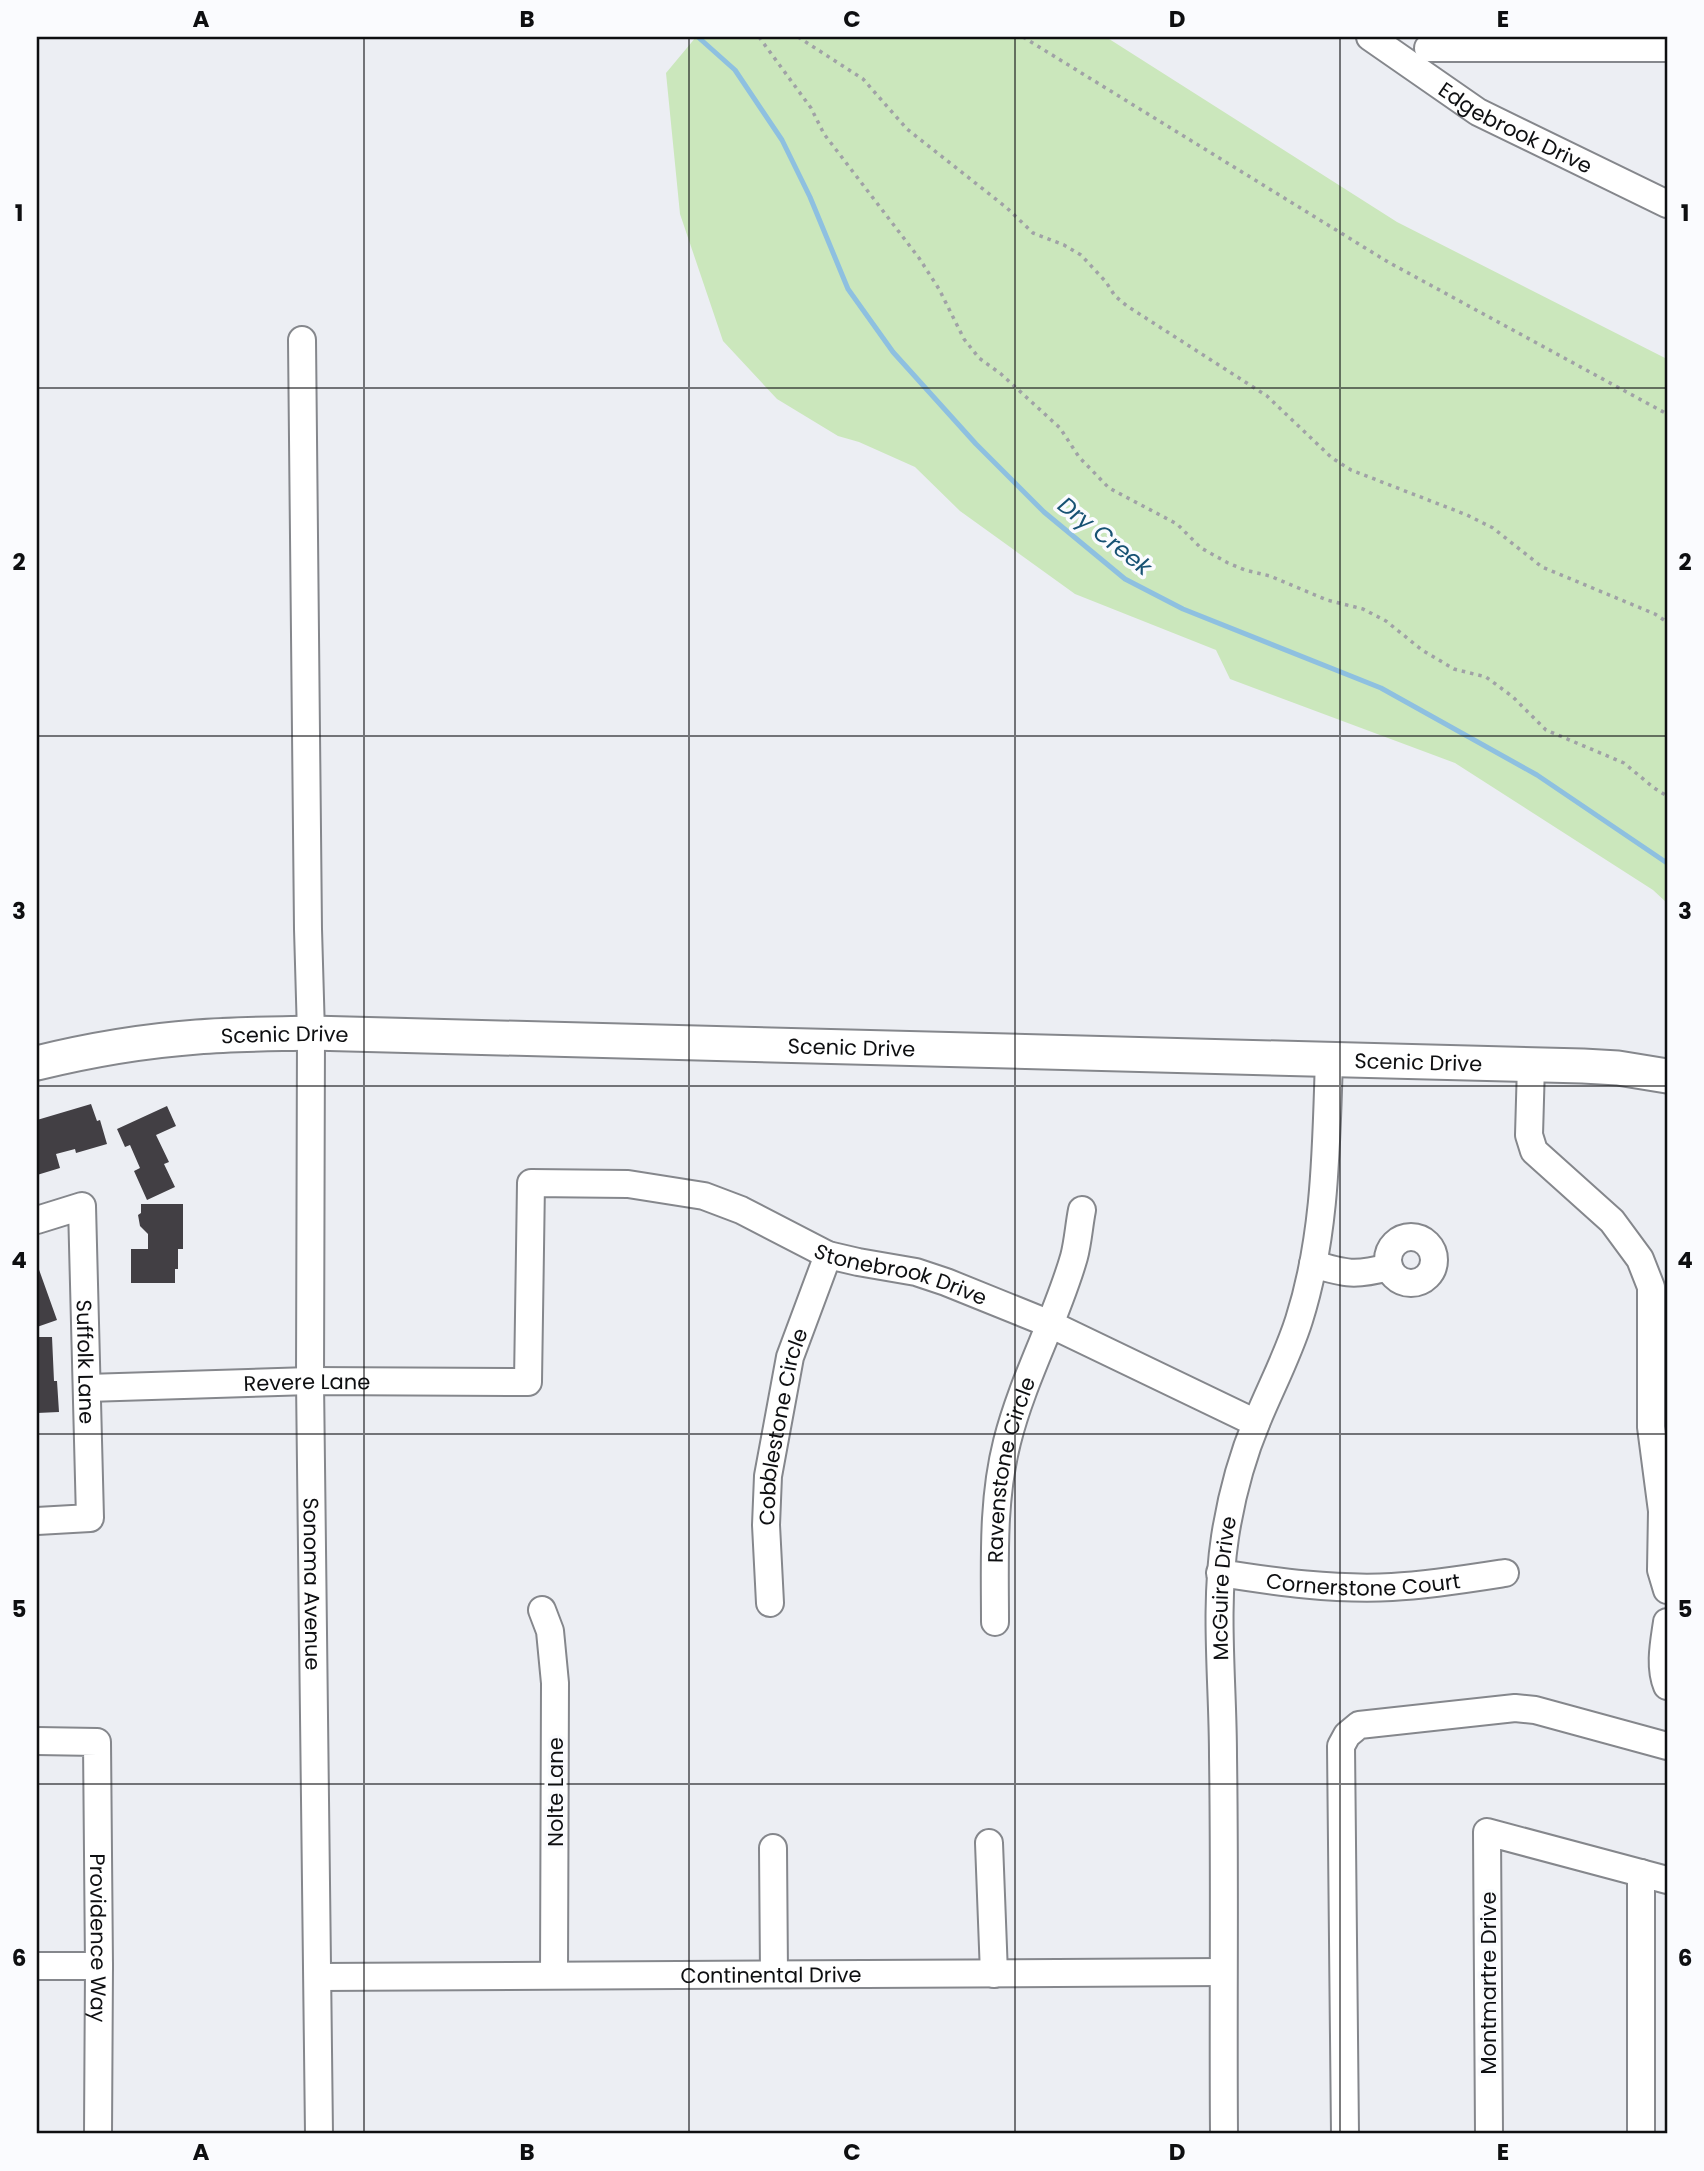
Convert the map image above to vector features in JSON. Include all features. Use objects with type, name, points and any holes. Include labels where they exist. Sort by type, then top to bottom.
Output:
[{"type":"main road","name":"Scenic Drive","points":[[37,1063],[137,1043],[199,1037],[311,1033],[1531,1065],[1618,1068],[1667,1076]]},
{"type":"street","name":"Edgebrook Drive","points":[[1370,37],[1478,112],[1667,204]]},
{"type":"street","points":[[1428,76],[1428,43],[1667,48]]},
{"type":"street","name":"Sonoma Avenue","points":[[302,340],[311,1033],[310,1381],[319,2134]]},
{"type":"street","name":"McGuire Drive","points":[[1224,2134],[1220,1573],[1225,1532],[1238,1476],[1256,1423],[1299,1321],[1313,1264],[1324,1194],[1329,1059]]},
{"type":"street","points":[[1531,1065],[1529,1135],[1534,1151],[1612,1222],[1640,1259],[1651,1287],[1651,1427],[1661,1456],[1664,1515],[1661,1570],[1667,1590]]},
{"type":"street","name":"Stonebrook Drive","points":[[528,1381],[531,1183],[628,1184],[704,1196],[741,1210],[828,1255],[915,1272],[946,1282],[1051,1324],[1256,1423]]},
{"type":"street","name":"Suffolk Lane","points":[[37,1220],[82,1206],[90,1517],[37,1521]]},
{"type":"street","name":"Ravenstone Circle","points":[[995,1622],[995,1538],[1006,1444],[1021,1394],[1051,1324],[1074,1255],[1082,1210]]},
{"type":"street","name":"Cobblestone Circle","points":[[770,1603],[766,1525],[768,1476],[790,1357],[828,1255]]},
{"type":"street","points":[[1313,1264],[1346,1274],[1389,1268]]},
{"type":"street","name":"Revere Lane","points":[[87,1388],[310,1381],[528,1381]]},
{"type":"street","name":"Cornerstone Court","points":[[1220,1573],[1317,1586],[1378,1587],[1444,1583],[1505,1573]]},
{"type":"street","name":"Nolte Lane","points":[[542,1610],[550,1631],[555,1683],[554,1975]]},
{"type":"street","points":[[1667,1622],[1662,1655],[1667,1686]]},
{"type":"street","points":[[1345,2134],[1341,1746],[1347,1735],[1359,1725],[1515,1707],[1667,1746]]},
{"type":"street","name":"Providence Way","points":[[37,1741],[97,1742],[98,2134]]},
{"type":"street","name":"Montmartre Drive","points":[[1489,2134],[1487,1832],[1641,1872]]},
{"type":"street","points":[[989,1843],[993,1973]]},
{"type":"street","points":[[773,1848],[774,1975]]},
{"type":"street","points":[[1641,2134],[1641,1872],[1667,1880]]},
{"type":"street","points":[[37,1966],[99,1966]]},
{"type":"street","name":"Continental Drive","points":[[318,1977],[1223,1972]]},
{"type":"path","points":[[759,37],[811,108],[824,134],[919,258],[939,289],[964,339],[979,358],[1010,381],[1060,428],[1079,457],[1109,488],[1177,524],[1201,548],[1228,563],[1270,576],[1327,600],[1363,609],[1386,621],[1422,650],[1454,668],[1486,677],[1513,697],[1546,730],[1624,763],[1667,796]]},
{"type":"path","points":[[798,37],[863,79],[907,129],[1007,208],[1032,233],[1064,245],[1081,255],[1115,296],[1127,306],[1267,396],[1332,458],[1373,480],[1467,515],[1493,528],[1542,567],[1655,614],[1667,622]]},
{"type":"path","points":[[1023,37],[1388,262],[1667,414]]},
{"type":"green space","points":[[696,37],[1106,37],[1397,222],[1667,359],[1667,903],[1653,890],[1455,763],[1230,679],[1216,650],[1075,594],[960,511],[915,467],[859,442],[838,436],[777,399],[723,341],[680,214],[666,73]]},
{"type":"building","points":[[91,1104],[97,1121],[100,1120],[107,1144],[76,1153],[75,1149],[56,1154],[60,1168],[37,1175],[37,1120]]},
{"type":"building","points":[[167,1106],[176,1126],[156,1135],[169,1162],[164,1164],[175,1187],[147,1200],[134,1171],[140,1168],[130,1145],[125,1147],[117,1129]]},
{"type":"building","points":[[141,1204],[183,1204],[183,1249],[178,1249],[175,1283],[131,1283],[131,1249],[148,1249],[148,1234],[140,1226],[138,1215],[141,1213]]},
{"type":"building","points":[[37,1264],[57,1320],[37,1327]]},
{"type":"building","points":[[37,1337],[52,1337],[59,1412],[37,1413]]},
{"type":"waterway","name":"Dry Creek","points":[[698,37],[735,70],[782,140],[810,197],[848,289],[893,352],[976,444],[1044,512],[1125,579],[1183,609],[1381,688],[1537,775],[1667,863]]}]
